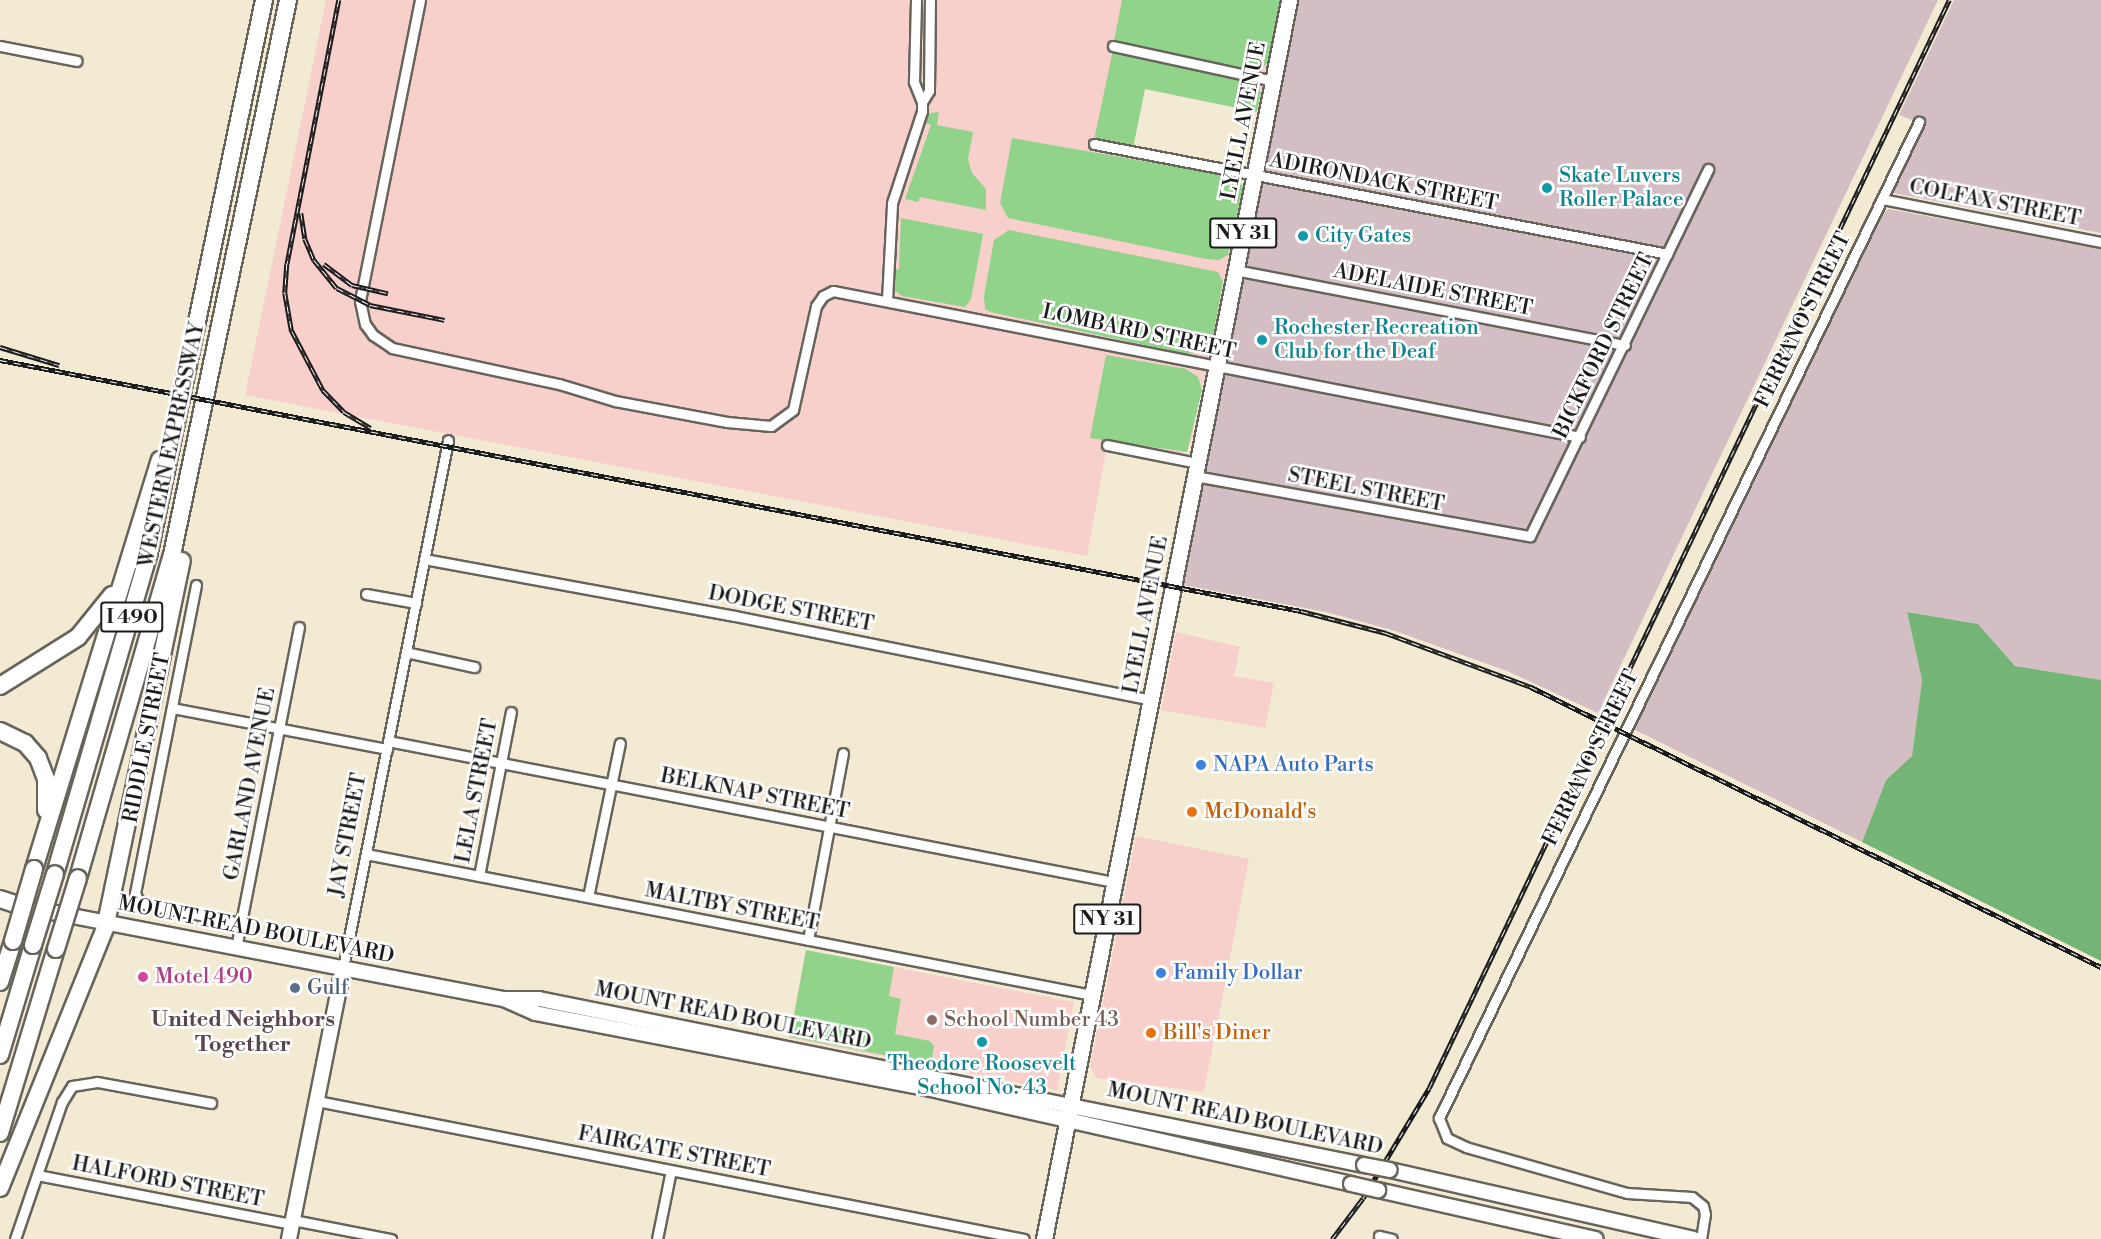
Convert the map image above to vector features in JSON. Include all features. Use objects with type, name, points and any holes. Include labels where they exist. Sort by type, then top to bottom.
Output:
[{"type":"highway","name":"WESTERN EXPRESSWAY","points":[[0,1054],[138,597],[191,356],[264,0]]},
{"type":"highway","name":"WESTERN EXPRESSWAY","points":[[0,1133],[161,599],[211,375],[288,0]]},
{"type":"highway","points":[[0,982],[191,356]]},
{"type":"highway","points":[[0,1188],[107,923],[189,526],[211,375]]},
{"type":"highway","points":[[0,686],[86,630],[111,598],[134,547]]},
{"type":"highway","points":[[0,731],[28,746],[45,774],[47,807],[34,869]]},
{"type":"highway","points":[[0,900],[21,906]]},
{"type":"highway","points":[[0,974],[13,941]]},
{"type":"main road","name":"LYELL AVENUE","points":[[1044,1239],[1289,0]]},
{"type":"main road","name":"MOUNT READ BOULEVARD","points":[[21,906],[504,999],[539,999],[1071,1104],[1390,1170],[1693,1239]]},
{"type":"main road","name":"JAY STREET","points":[[290,1239],[343,968]]},
{"type":"main road","name":"MOUNT READ BOULEVARD","points":[[504,999],[535,1013],[939,1091],[1596,1239]]},
{"type":"street","name":"LOMBARD STREET","points":[[420,0],[360,301],[365,324],[383,344],[403,352],[560,384],[615,401],[727,422],[771,426],[793,410],[816,306],[823,296],[832,291],[974,316],[1216,367],[1580,437]]},
{"type":"street","points":[[916,0],[914,82],[922,102]]},
{"type":"street","points":[[888,300],[892,203],[922,102],[929,91],[930,0]]},
{"type":"street","points":[[0,46],[77,61]]},
{"type":"street","points":[[1113,46],[1273,81]]},
{"type":"street","name":"FERRANO STREET","points":[[1701,1239],[1705,1214],[1703,1206],[1692,1197],[1636,1195],[1466,1147],[1447,1138],[1439,1118],[1456,1075],[1919,122]]},
{"type":"street","name":"ADIRONDACK STREET","points":[[1094,144],[1668,254]]},
{"type":"street","name":"BICKFORD STREET","points":[[1530,537],[1625,345],[1708,169]]},
{"type":"street","name":"COLFAX STREET","points":[[1882,199],[2101,242]]},
{"type":"street","name":"ADELAIDE STREET","points":[[1235,270],[1625,345]]},
{"type":"street","name":"JAY STREET","points":[[343,968],[448,440]]},
{"type":"street","name":"STEEL STREET","points":[[1107,445],[1196,470],[1530,537]]},
{"type":"street","name":"DODGE STREET","points":[[424,559],[735,616],[1150,700]]},
{"type":"street","name":"RIDDLE STREET","points":[[137,898],[196,585]]},
{"type":"street","points":[[366,594],[416,603]]},
{"type":"street","name":"GARLAND AVENUE","points":[[236,948],[299,627]]},
{"type":"street","points":[[406,652],[474,667]]},
{"type":"street","name":"BELKNAP STREET","points":[[172,708],[279,728],[501,763],[1114,882]]},
{"type":"street","name":"LELA STREET","points":[[479,876],[511,712]]},
{"type":"street","points":[[588,897],[620,743]]},
{"type":"street","points":[[808,940],[843,753]]},
{"type":"street","name":"MALTBY STREET","points":[[366,854],[1092,995]]},
{"type":"street","name":"MOUNT READ BOULEVARD","points":[[137,898],[147,905],[241,923]]},
{"type":"street","points":[[15,1239],[64,1098],[75,1084],[97,1082],[210,1103]]},
{"type":"street","name":"FAIRGATE STREET","points":[[317,1101],[1024,1239]]},
{"type":"street","points":[[657,1239],[671,1170]]},
{"type":"street","name":"HALFORD STREET","points":[[37,1175],[391,1239]]},
{"type":"street","points":[[1379,1236],[1392,1239]]},
{"type":"shaded area","points":[[326,0],[1280,0],[1257,112],[1145,89],[1131,157],[1234,177],[1243,186],[1190,447],[1181,454],[1108,441],[1087,556],[245,395]]},
{"type":"shaded area","points":[[1299,0],[1938,0],[1598,713],[1507,671],[1395,631],[1326,612],[1183,585]]},
{"type":"shaded area","points":[[1954,0],[2101,0],[2101,233],[1893,193],[1923,124],[1899,115]]},
{"type":"shaded area","points":[[1889,209],[2101,249],[2101,680],[2015,666],[1978,624],[1907,612],[1922,680],[1912,756],[1886,780],[1862,842],[1631,728],[1881,214]]},
{"type":"shaded area","points":[[1176,632],[1240,647],[1234,676],[1274,683],[1265,728],[1161,710]]},
{"type":"shaded area","points":[[1136,836],[1249,859],[1204,1092],[1096,1078],[1090,1067]]},
{"type":"shaded area","name":"School Number 43","points":[[806,950],[1074,1002],[1057,1090],[789,1038]]},
{"type":"green space","points":[[1122,0],[1280,0],[1267,64],[1253,72],[1114,41]]},
{"type":"green space","points":[[1113,50],[1255,83],[1261,92],[1257,112],[1145,89],[1133,148],[1094,140]]},
{"type":"green space","points":[[939,112],[937,125],[973,132],[968,159],[972,173],[986,189],[986,210],[920,197],[918,202],[905,199],[931,125],[924,122],[930,113]]},
{"type":"green space","points":[[1012,138],[1234,177],[1243,186],[1228,255],[1219,260],[1206,259],[1008,218],[1000,203]]},
{"type":"green space","points":[[901,218],[983,234],[971,299],[965,307],[902,296],[894,290],[892,270],[899,269]]},
{"type":"green space","points":[[1009,230],[1218,272],[1223,282],[1212,341],[1205,349],[1187,354],[990,312],[985,309],[984,296],[994,240]]},
{"type":"green space","points":[[1106,355],[1186,369],[1198,377],[1202,390],[1187,452],[1090,438]]},
{"type":"green space","points":[[1907,612],[1978,624],[2015,666],[2101,680],[2101,961],[1862,842],[1886,780],[1912,756],[1922,680]]},
{"type":"green space","points":[[806,950],[894,967],[889,996],[901,999],[895,1034],[930,1041],[934,1046],[931,1064],[790,1037]]},
{"type":"railway","points":[[339,0],[287,264],[285,293],[292,331],[323,390],[344,412],[371,428]]},
{"type":"railway","points":[[1332,1239],[1363,1198],[1429,1088],[1949,0]]},
{"type":"railway","points":[[301,213],[305,239],[314,260],[337,288],[370,305],[445,320]]},
{"type":"railway","points":[[324,264],[352,285],[388,293]]},
{"type":"railway","points":[[0,347],[59,365]]},
{"type":"railway","points":[[0,360],[1301,611],[1386,633],[1531,687],[2101,967]]},
{"type":"place","name":"Skate Luvers Roller Palace","points":[[1547,188]]},
{"type":"place","name":"City Gates","points":[[1303,236]]},
{"type":"place","name":"Rochester Recreation Club for the Deaf","points":[[1262,340]]},
{"type":"place","name":"NAPA Auto Parts","points":[[1201,765]]},
{"type":"place","name":"McDonald's","points":[[1192,812]]},
{"type":"place","name":"Family Dollar","points":[[1161,973]]},
{"type":"place","name":"Motel 490","points":[[143,977]]},
{"type":"place","name":"Gulf","points":[[295,988]]},
{"type":"place","name":"School Number 43","points":[[932,1020]]},
{"type":"place","name":"Bill's Diner","points":[[1151,1033]]},
{"type":"place","name":"Theodore Roosevelt School No. 43","points":[[982,1042]]},
{"type":"district","name":"United Neighbors Together","points":[[243,1032]]}]
